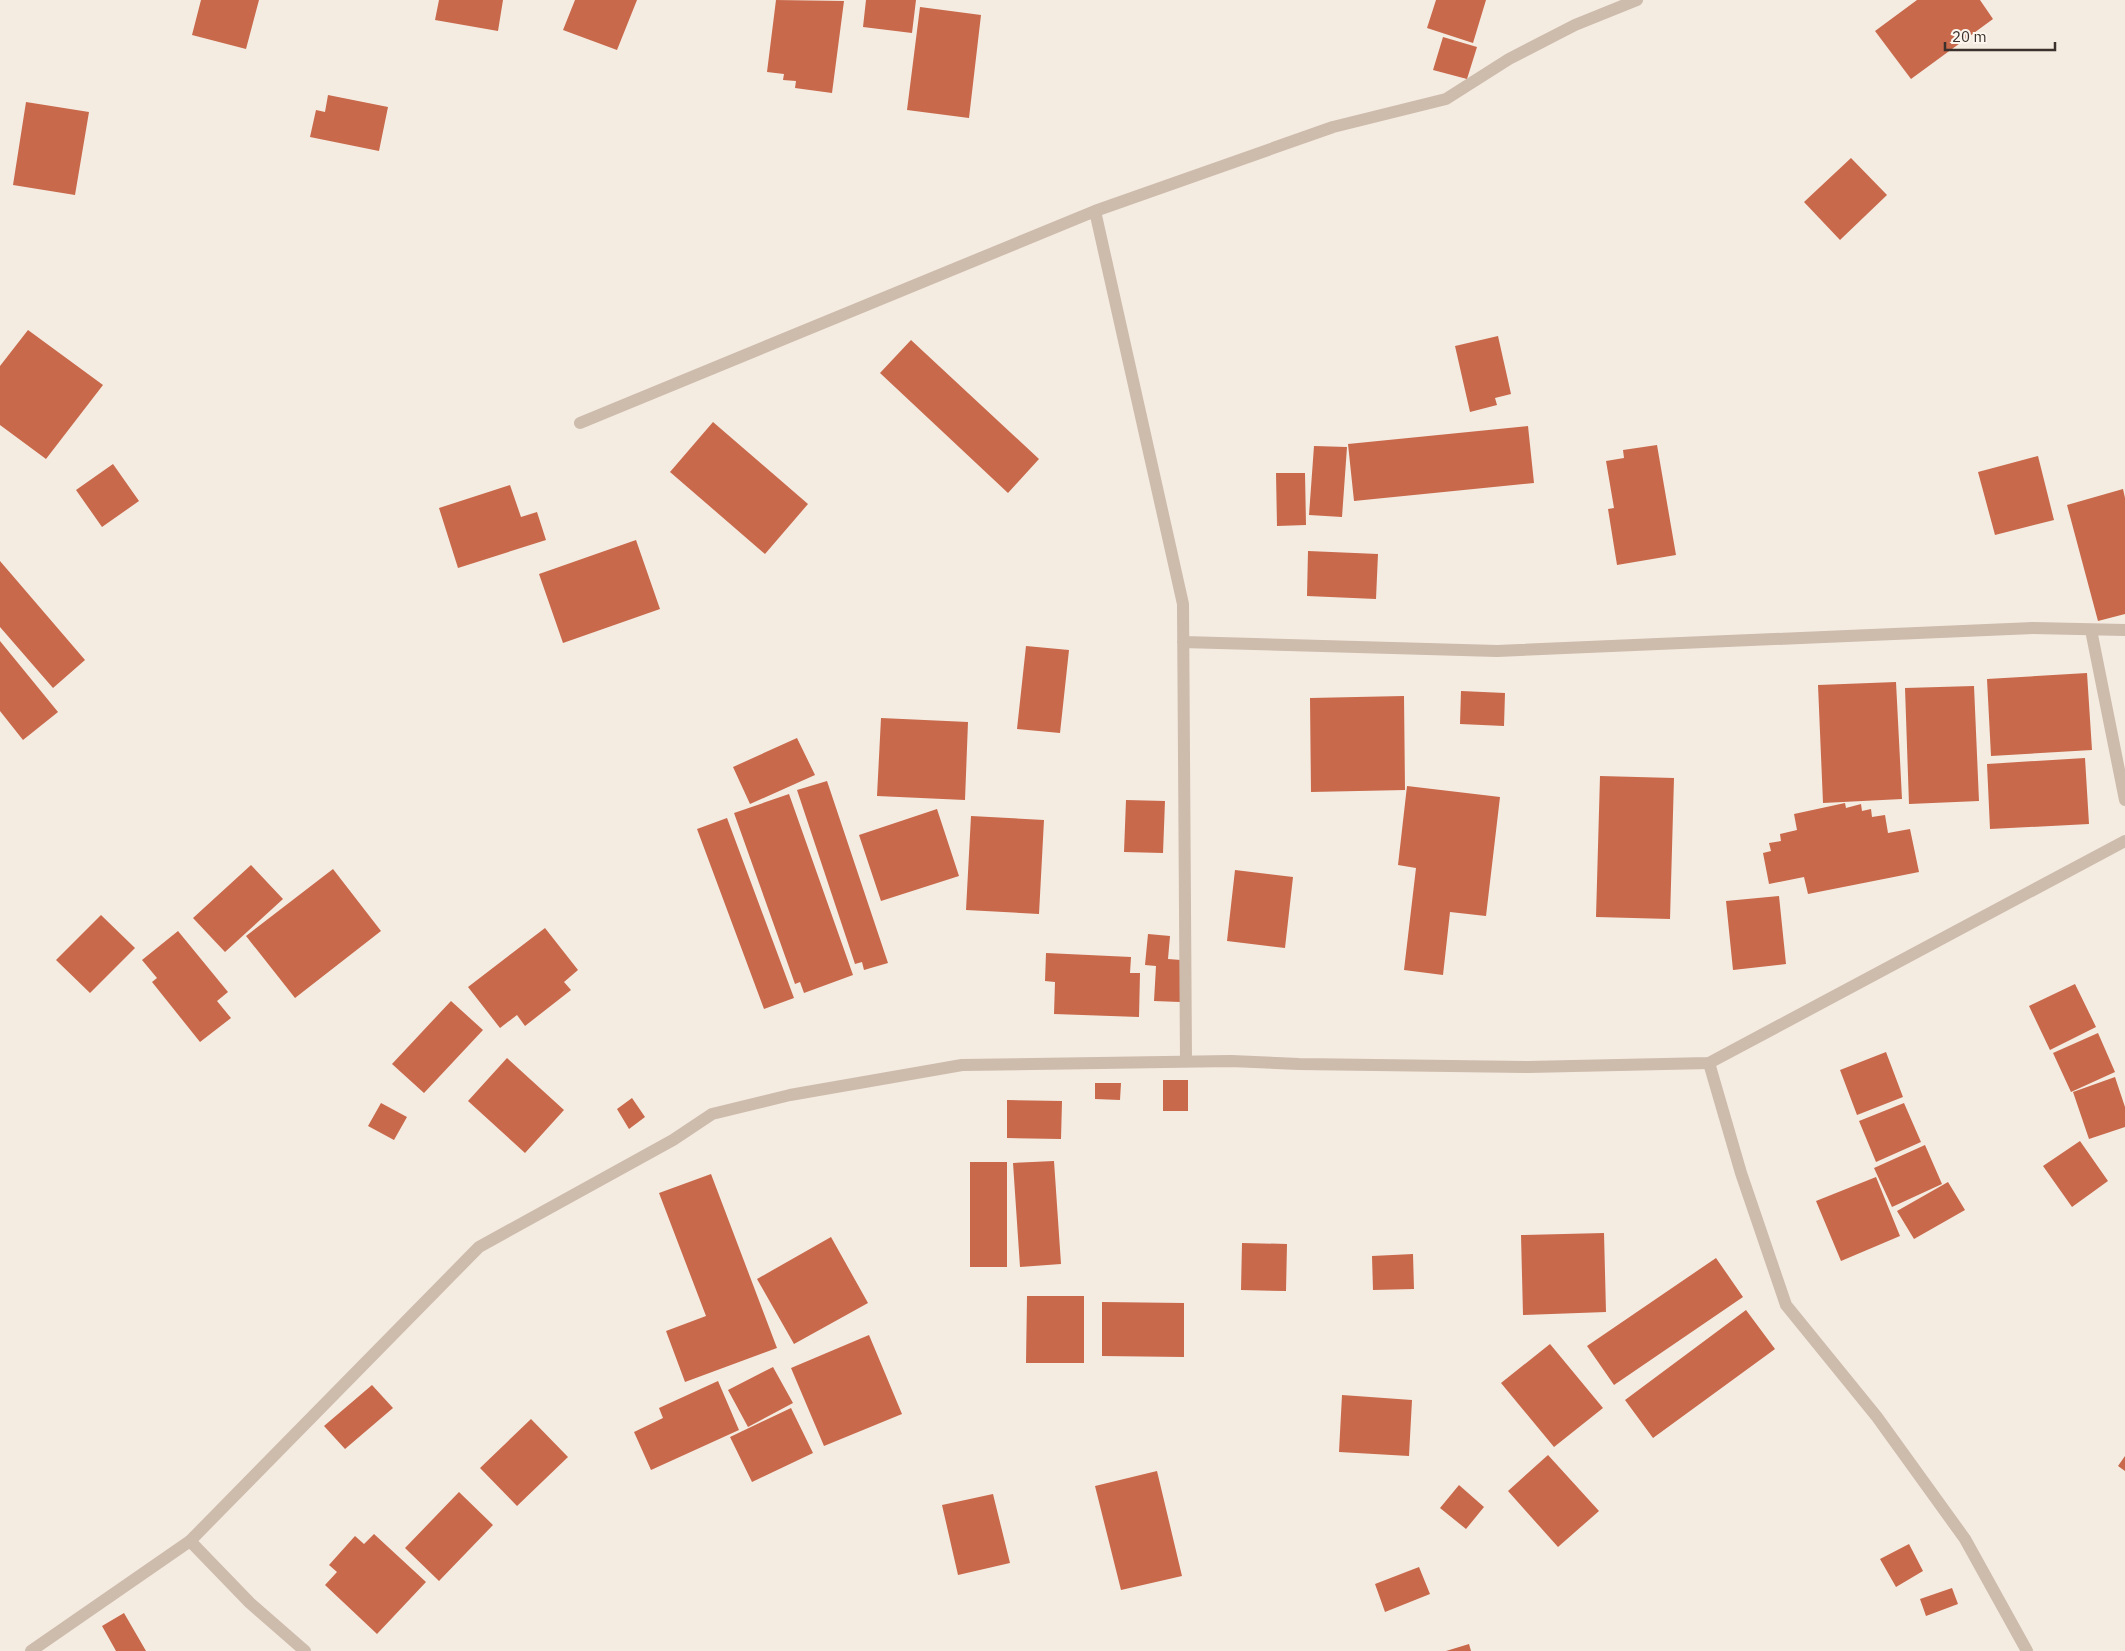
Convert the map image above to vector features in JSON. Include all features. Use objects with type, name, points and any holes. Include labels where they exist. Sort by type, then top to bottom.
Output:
[{"type":"street","points":[[580,423],[1095,211],[1333,127],[1446,99],[1509,59],[1575,25],[1637,0]]},
{"type":"street","points":[[1095,211],[1183,604],[1186,1061]]},
{"type":"street","points":[[1183,642],[1497,651],[2033,628],[2125,630]]},
{"type":"street","points":[[2091,630],[2125,800]]},
{"type":"street","points":[[31,1651],[190,1540],[480,1247],[673,1140],[712,1114],[790,1095],[962,1065],[1186,1061],[1528,1068],[1709,1063],[2125,841]]},
{"type":"street","points":[[1709,1063],[1741,1172],[1786,1305],[1877,1417],[1965,1539],[2027,1651]]},
{"type":"street","points":[[190,1540],[250,1602],[304,1651]]},
{"type":"building","points":[[201,0],[259,0],[246,49],[192,35]]},
{"type":"building","points":[[439,0],[503,0],[498,31],[435,20]]},
{"type":"building","points":[[575,0],[637,0],[617,50],[563,30]]},
{"type":"building","points":[[776,0],[844,1],[832,93],[795,88],[796,81],[783,80],[784,74],[767,72]]},
{"type":"building","points":[[866,0],[916,0],[912,33],[863,27]]},
{"type":"building","points":[[1436,0],[1486,0],[1473,43],[1427,28]]},
{"type":"building","points":[[1917,0],[1980,0],[1993,19],[1911,79],[1875,31]]},
{"type":"building","points":[[920,7],[981,15],[969,118],[907,110]]},
{"type":"building","points":[[1443,37],[1477,47],[1467,79],[1433,70]]},
{"type":"building","points":[[328,95],[388,107],[379,151],[310,137],[316,110],[325,112]]},
{"type":"building","points":[[26,102],[89,112],[75,195],[13,185]]},
{"type":"building","points":[[1851,158],[1887,195],[1840,240],[1804,202]]},
{"type":"building","points":[[28,330],[103,385],[46,459],[0,425],[0,366]]},
{"type":"building","points":[[1498,336],[1511,394],[1495,398],[1497,405],[1470,412],[1455,346]]},
{"type":"building","points":[[911,340],[1039,459],[1008,493],[880,373]]},
{"type":"building","points":[[713,422],[808,504],[765,554],[670,472]]},
{"type":"building","points":[[1528,426],[1534,483],[1354,501],[1348,444]]},
{"type":"building","points":[[1657,445],[1676,555],[1617,565],[1608,509],[1614,508],[1606,461],[1624,458],[1623,450]]},
{"type":"building","points":[[1314,446],[1347,447],[1342,517],[1309,515]]},
{"type":"building","points":[[2038,456],[2054,520],[1995,535],[1978,472]]},
{"type":"building","points":[[113,464],[139,501],[102,527],[76,490]]},
{"type":"building","points":[[1276,473],[1305,473],[1306,525],[1277,526]]},
{"type":"building","points":[[510,485],[521,517],[537,512],[546,540],[458,568],[439,508]]},
{"type":"building","points":[[2123,489],[2125,498],[2125,614],[2098,621],[2067,505]]},
{"type":"building","points":[[636,540],[660,609],[563,643],[539,574]]},
{"type":"building","points":[[1308,551],[1378,554],[1376,599],[1307,596]]},
{"type":"building","points":[[0,561],[85,660],[53,688],[0,627]]},
{"type":"building","points":[[0,641],[58,712],[23,740],[0,711]]},
{"type":"building","points":[[1026,646],[1069,650],[1060,733],[1017,729]]},
{"type":"building","points":[[2087,673],[2092,750],[1991,756],[1987,679]]},
{"type":"building","points":[[1896,682],[1902,799],[1823,803],[1818,685]]},
{"type":"building","points":[[1974,686],[1979,801],[1909,804],[1905,688]]},
{"type":"building","points":[[1461,691],[1505,693],[1504,726],[1460,724]]},
{"type":"building","points":[[1404,696],[1405,790],[1311,792],[1310,698]]},
{"type":"building","points":[[881,718],[968,722],[965,800],[877,796]]},
{"type":"building","points":[[797,738],[815,775],[750,804],[733,767]]},
{"type":"building","points":[[2085,758],[2089,824],[1990,829],[1987,764]]},
{"type":"building","points":[[1600,776],[1674,778],[1670,919],[1596,917]]},
{"type":"building","points":[[827,781],[888,963],[864,970],[862,962],[855,964],[797,790]]},
{"type":"building","points":[[1407,786],[1500,797],[1486,916],[1450,912],[1443,975],[1404,970],[1416,868],[1398,865]]},
{"type":"building","points":[[789,794],[853,975],[804,993],[800,982],[795,984],[734,813]]},
{"type":"building","points":[[1126,800],[1165,801],[1163,853],[1124,852]]},
{"type":"building","points":[[1845,803],[1846,808],[1861,804],[1862,811],[1871,809],[1872,817],[1885,815],[1888,833],[1910,829],[1919,872],[1808,894],[1804,877],[1769,884],[1763,853],[1771,851],[1769,843],[1781,841],[1780,834],[1797,830],[1794,814]]},
{"type":"building","points":[[937,809],[959,876],[881,901],[859,835]]},
{"type":"building","points":[[971,816],[1044,820],[1039,914],[966,910]]},
{"type":"building","points":[[727,818],[794,998],[764,1009],[697,829]]},
{"type":"building","points":[[251,865],[283,899],[225,952],[193,918]]},
{"type":"building","points":[[333,869],[381,931],[295,998],[246,936]]},
{"type":"building","points":[[1235,870],[1293,877],[1285,948],[1227,941]]},
{"type":"building","points":[[1779,896],[1786,964],[1733,970],[1726,901]]},
{"type":"building","points":[[101,915],[135,948],[90,993],[56,960]]},
{"type":"building","points":[[545,928],[578,970],[564,982],[571,990],[525,1026],[517,1015],[500,1028],[468,987]]},
{"type":"building","points":[[178,931],[228,992],[217,1001],[231,1018],[200,1042],[152,982],[157,978],[142,960]]},
{"type":"building","points":[[1148,934],[1170,936],[1168,959],[1181,960],[1180,1002],[1154,1001],[1156,966],[1145,965]]},
{"type":"building","points":[[1046,953],[1131,957],[1130,973],[1140,973],[1139,1017],[1054,1014],[1055,982],[1045,981]]},
{"type":"building","points":[[2075,984],[2096,1027],[2050,1050],[2029,1006]]},
{"type":"building","points":[[451,1001],[483,1030],[424,1093],[392,1064]]},
{"type":"building","points":[[2098,1033],[2115,1072],[2071,1092],[2053,1053]]},
{"type":"building","points":[[1886,1052],[1903,1097],[1857,1115],[1840,1070]]},
{"type":"building","points":[[507,1058],[564,1110],[525,1153],[468,1101]]},
{"type":"building","points":[[2115,1077],[2125,1107],[2125,1127],[2089,1139],[2073,1092]]},
{"type":"building","points":[[1163,1080],[1188,1080],[1188,1111],[1163,1111]]},
{"type":"building","points":[[1095,1083],[1121,1083],[1120,1100],[1095,1099]]},
{"type":"building","points":[[632,1098],[645,1117],[629,1129],[617,1109]]},
{"type":"building","points":[[1007,1100],[1062,1101],[1061,1139],[1007,1138]]},
{"type":"building","points":[[381,1103],[407,1117],[394,1140],[368,1126]]},
{"type":"building","points":[[1904,1103],[1921,1142],[1876,1162],[1859,1121]]},
{"type":"building","points":[[2080,1141],[2108,1181],[2072,1207],[2043,1166]]},
{"type":"building","points":[[1925,1145],[1942,1184],[1892,1207],[1874,1168]]},
{"type":"building","points":[[1054,1161],[1061,1264],[1020,1267],[1013,1163]]},
{"type":"building","points":[[970,1162],[1007,1162],[1007,1267],[970,1267]]},
{"type":"building","points":[[711,1174],[777,1348],[685,1382],[666,1331],[706,1316],[659,1193]]},
{"type":"building","points":[[1876,1177],[1900,1236],[1841,1261],[1816,1201]]},
{"type":"building","points":[[1948,1182],[1965,1210],[1914,1239],[1897,1211]]},
{"type":"building","points":[[1604,1233],[1606,1312],[1523,1315],[1521,1235]]},
{"type":"building","points":[[831,1237],[868,1303],[794,1344],[757,1279]]},
{"type":"building","points":[[1242,1243],[1287,1244],[1286,1291],[1241,1290]]},
{"type":"building","points":[[1413,1254],[1414,1289],[1373,1290],[1372,1256]]},
{"type":"building","points":[[1716,1258],[1743,1297],[1614,1385],[1587,1346]]},
{"type":"building","points":[[1027,1296],[1084,1296],[1084,1363],[1026,1363]]},
{"type":"building","points":[[1102,1302],[1184,1303],[1184,1357],[1102,1356]]},
{"type":"building","points":[[1746,1310],[1775,1349],[1653,1438],[1625,1400]]},
{"type":"building","points":[[869,1335],[902,1414],[824,1446],[791,1368]]},
{"type":"building","points":[[1550,1344],[1603,1408],[1554,1447],[1501,1383]]},
{"type":"building","points":[[773,1367],[793,1403],[748,1427],[728,1390]]},
{"type":"building","points":[[718,1381],[739,1430],[651,1470],[634,1432],[663,1418],[659,1408]]},
{"type":"building","points":[[372,1385],[393,1408],[345,1449],[324,1426]]},
{"type":"building","points":[[1342,1395],[1412,1400],[1409,1456],[1339,1452]]},
{"type":"building","points":[[791,1408],[813,1453],[752,1482],[730,1437]]},
{"type":"building","points":[[531,1419],[568,1457],[517,1506],[480,1468]]},
{"type":"building","points":[[1548,1455],[1599,1511],[1558,1547],[1508,1491]]},
{"type":"building","points":[[2125,1456],[2125,1471],[2118,1466]]},
{"type":"building","points":[[1157,1471],[1182,1576],[1121,1590],[1095,1486]]},
{"type":"building","points":[[1459,1485],[1484,1507],[1466,1529],[1440,1508]]},
{"type":"building","points":[[459,1492],[493,1525],[439,1581],[405,1548]]},
{"type":"building","points":[[993,1494],[1010,1563],[958,1575],[942,1505]]},
{"type":"building","points":[[374,1534],[426,1582],[377,1634],[325,1585],[337,1572],[329,1565],[355,1536],[364,1544]]},
{"type":"building","points":[[1909,1544],[1923,1571],[1896,1587],[1880,1559]]},
{"type":"building","points":[[1419,1567],[1430,1594],[1385,1612],[1375,1584]]},
{"type":"building","points":[[1952,1588],[1958,1604],[1926,1616],[1920,1599]]},
{"type":"building","points":[[124,1613],[146,1651],[116,1651],[102,1626]]},
{"type":"building","points":[[1469,1644],[1471,1651],[1446,1651]]}]
